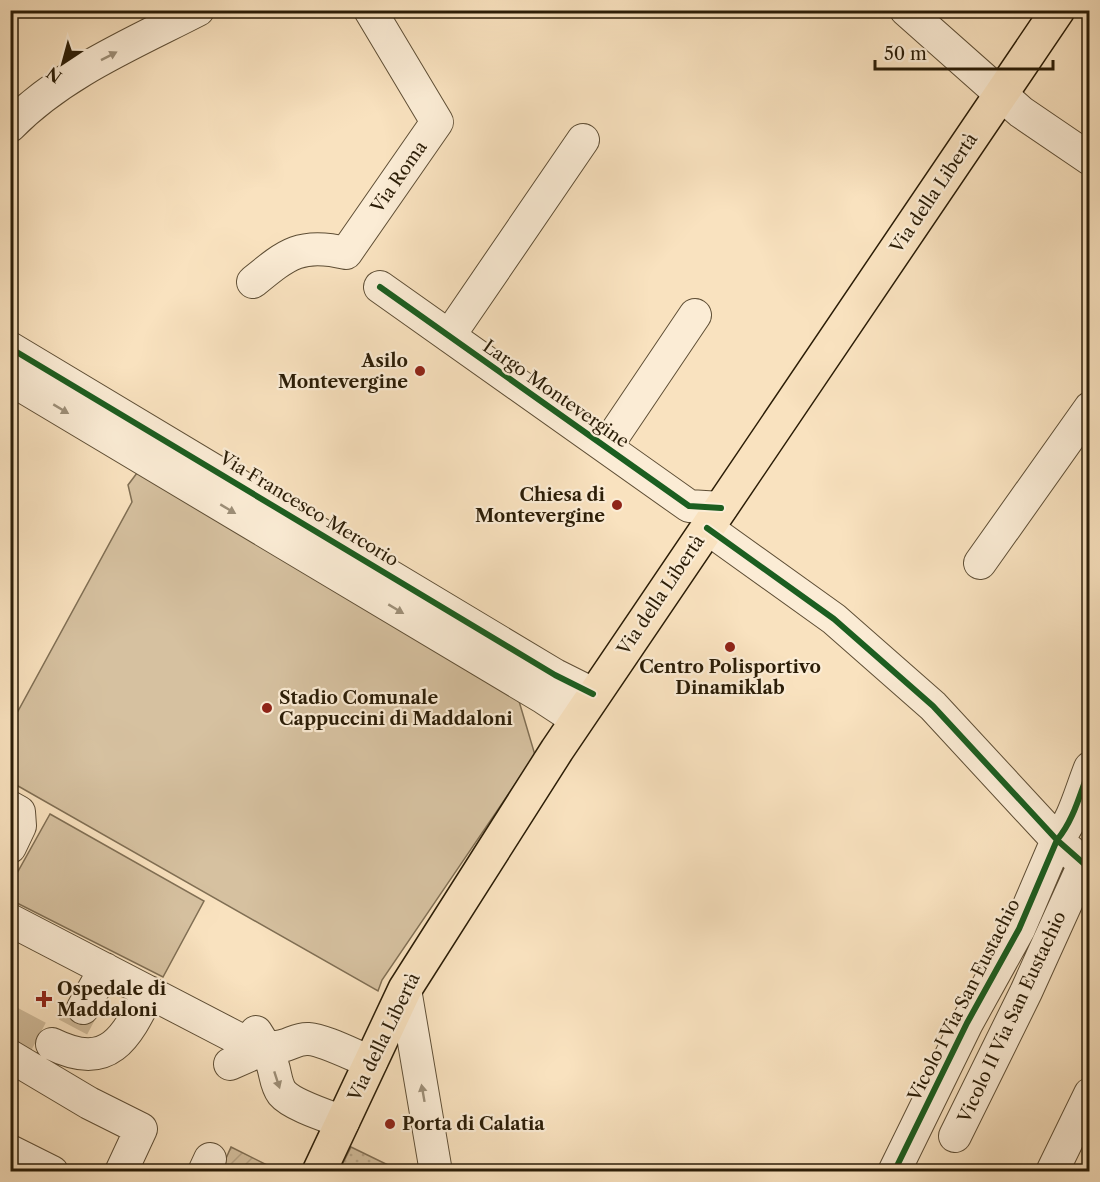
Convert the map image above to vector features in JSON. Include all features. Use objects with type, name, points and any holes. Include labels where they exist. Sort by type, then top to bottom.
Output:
[{"type":"main road","name":"Via della Libertà","points":[[319,1172],[405,989],[585,707],[1058,10]]},
{"type":"street","points":[[10,126],[41,97],[86,68],[198,10]]},
{"type":"street","name":"Via Roma","points":[[253,282],[290,254],[318,249],[346,253],[437,122],[370,10]]},
{"type":"street","points":[[906,10],[1021,112],[1089,159]]},
{"type":"street","points":[[449,336],[583,140]]},
{"type":"street","name":"Largo Montevergine","points":[[380,287],[689,506],[714,518]]},
{"type":"street","points":[[606,447],[695,315]]},
{"type":"street","name":"Via Francesco Mercorio","points":[[10,348],[303,538]]},
{"type":"street","name":"Via Francesco Mercorio","points":[[10,379],[555,675],[585,707]]},
{"type":"street","points":[[980,563],[1089,409]]},
{"type":"street","points":[[714,518],[933,706],[1057,840],[1087,866]]},
{"type":"street","name":"Vicolo I Via San Eustachio","points":[[894,1172],[967,1023],[1019,929],[1057,840],[1069,823],[1089,768]]},
{"type":"street","points":[[10,807],[19,812],[20,826],[10,847]]},
{"type":"street","name":"Vicolo II Via San Eustachio","points":[[956,1136],[1087,866]]},
{"type":"street","points":[[10,920],[237,1038],[266,1048]]},
{"type":"street","points":[[105,969],[67,1032],[80,1055],[99,1054],[116,1045],[131,1027],[149,992]]},
{"type":"street","points":[[405,989],[436,1172]]},
{"type":"street","points":[[249,1021],[266,1048],[276,1082],[283,1095],[343,1122]]},
{"type":"street","points":[[230,1064],[266,1048],[284,1046],[303,1039],[313,1039],[371,1062]]},
{"type":"street","points":[[10,1056],[88,1103],[141,1129],[122,1172]]},
{"type":"street","points":[[1052,1172],[1089,1094]]},
{"type":"street","points":[[10,1151],[52,1172]]},
{"type":"shaded area","points":[[140,469],[516,691],[535,755],[382,980],[378,991],[11,782],[11,724],[132,502],[128,485]]},
{"type":"shaded area","points":[[50,814],[204,901],[163,977],[11,900],[11,884]]},
{"type":"shaded area","points":[[231,1147],[279,1171],[220,1172]]},
{"type":"shaded area","points":[[351,1147],[390,1166],[402,1167],[402,1171],[339,1171]]},
{"type":"tunnel","points":[[73,1027],[83,1008]]},
{"type":"tunnel","points":[[10,1022],[52,1044]]},
{"type":"cycle path","points":[[380,287],[689,506],[721,508]]},
{"type":"cycle path","points":[[10,348],[555,675],[593,694]]},
{"type":"cycle path","points":[[707,528],[834,619],[933,706],[1057,840],[1090,869]]},
{"type":"cycle path","points":[[894,1172],[967,1023],[1019,929],[1057,840],[1072,815],[1090,768]]},
{"type":"place","name":"Asilo Montevergine","points":[[420,371]]},
{"type":"place","name":"Chiesa di Montevergine","points":[[617,505]]},
{"type":"place","name":"Centro Polisportivo Dinamiklab","points":[[730,647]]},
{"type":"place","name":"Stadio Comunale Cappuccini di Maddaloni","points":[[267,708]]},
{"type":"place","name":"Ospedale di Maddaloni","points":[[44,999]]},
{"type":"place","name":"Porta di Calatia","points":[[390,1124]]}]
